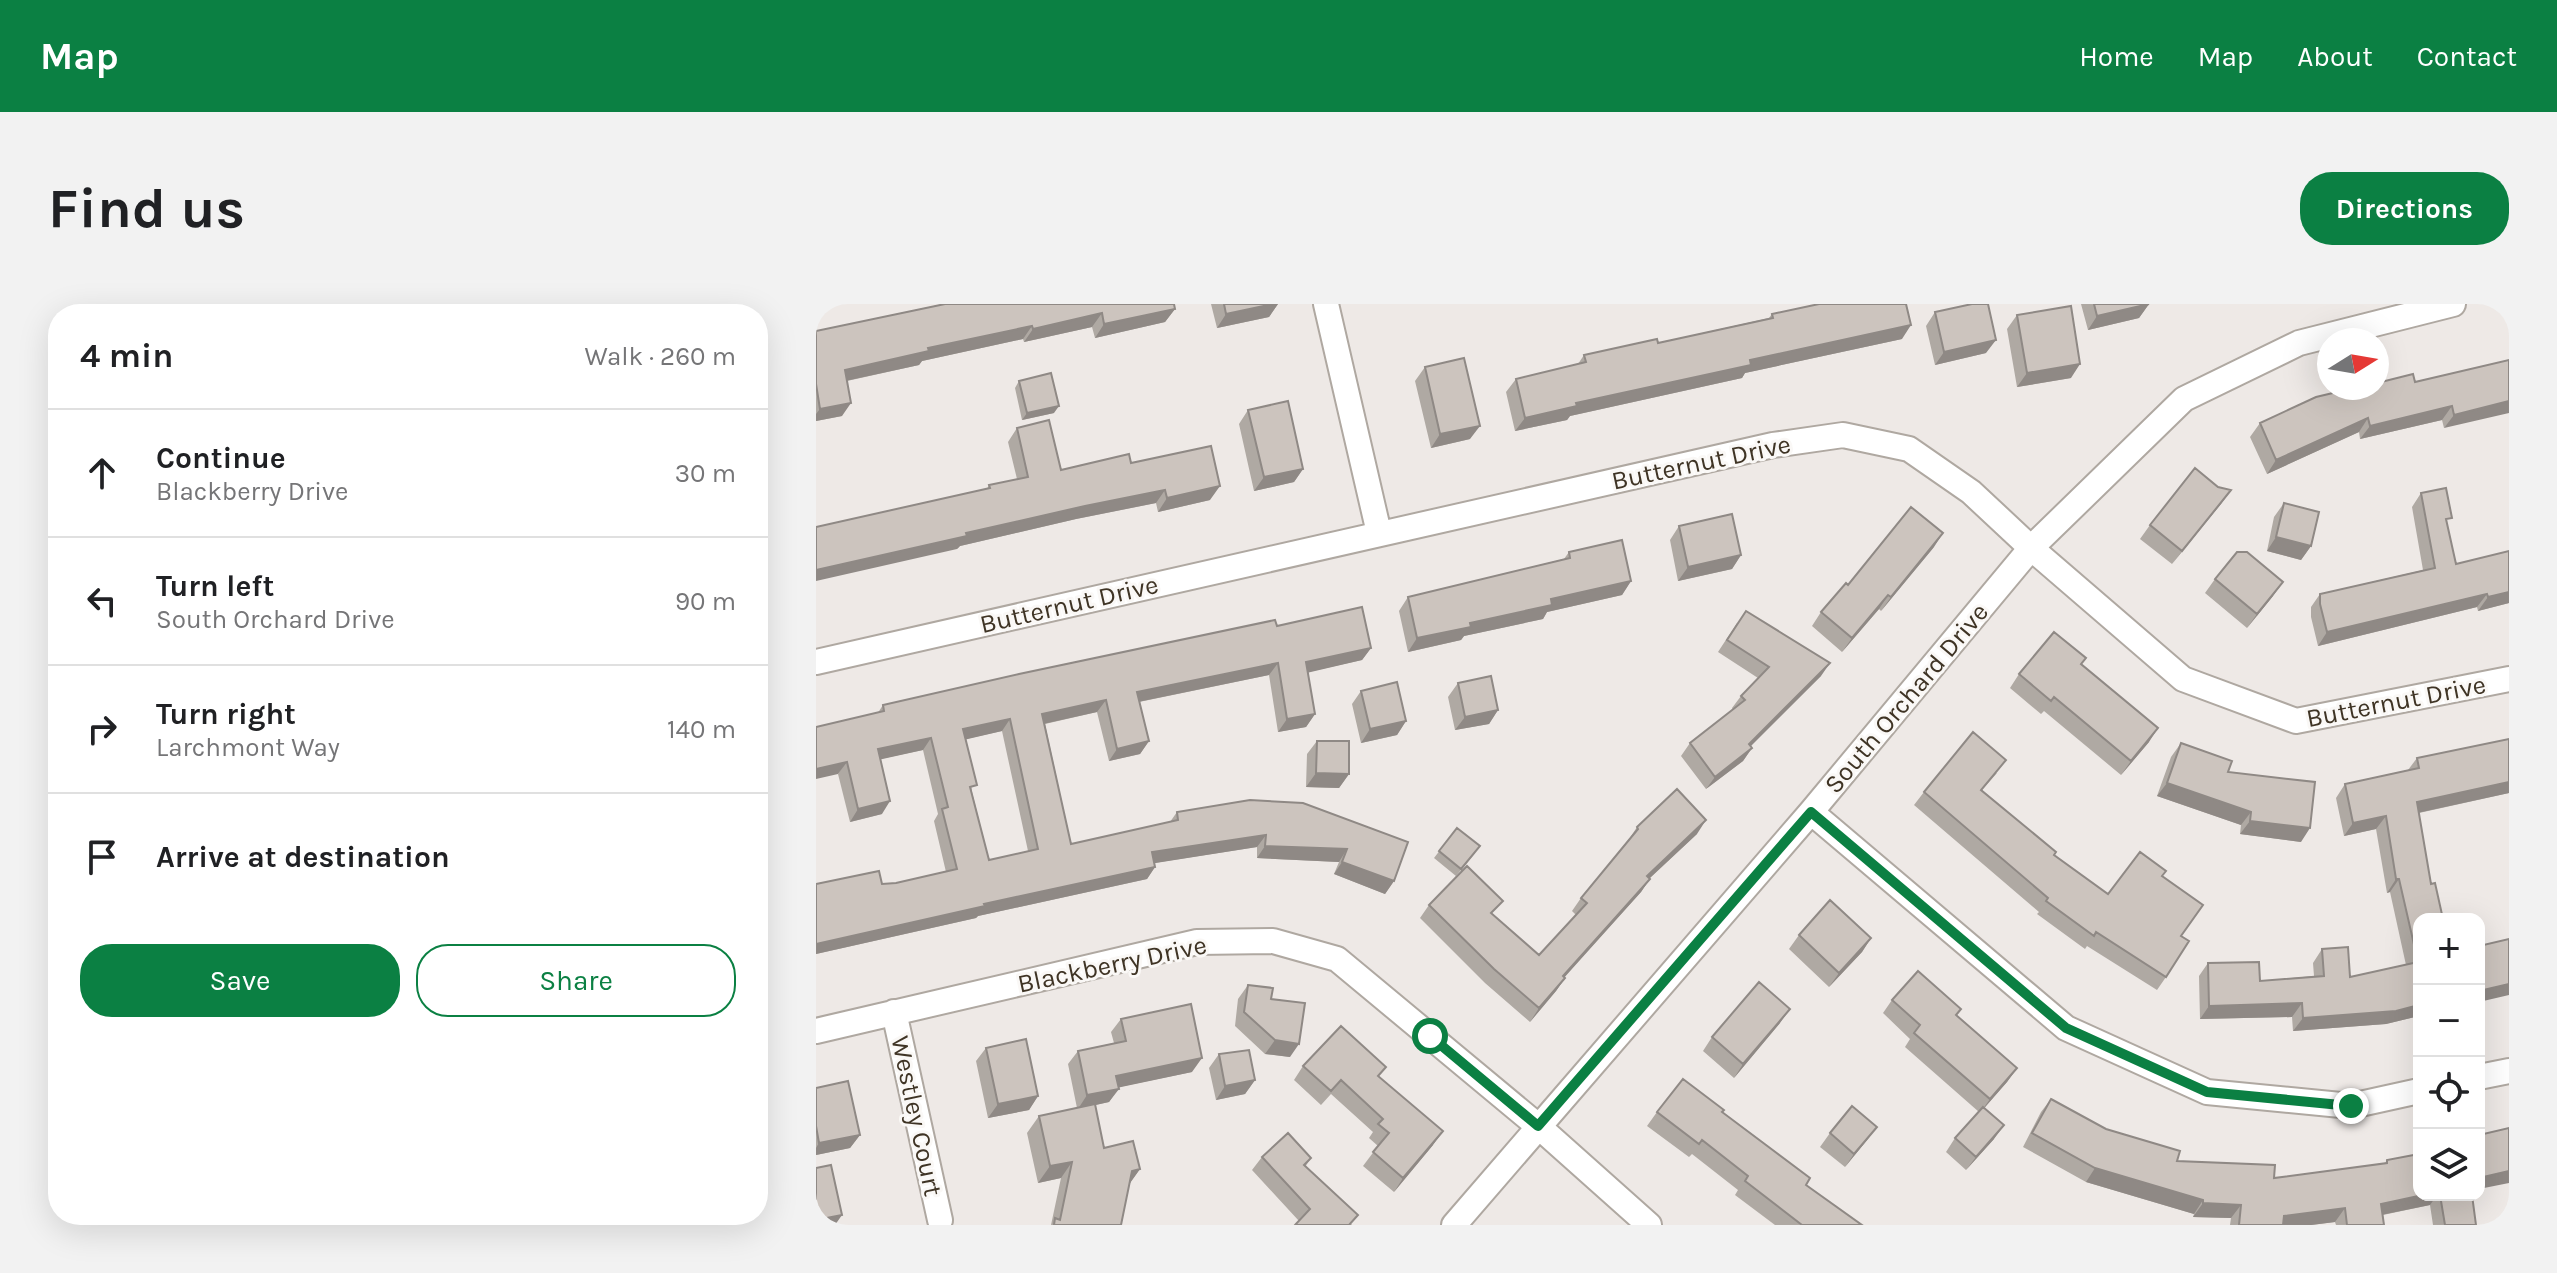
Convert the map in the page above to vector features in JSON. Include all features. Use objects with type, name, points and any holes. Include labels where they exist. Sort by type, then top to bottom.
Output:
[{"type":"street","points":[[1326,304],[1379,533]]},
{"type":"street","name":"South Orchard Drive","points":[[1454,1225],[1811,812],[2031,548],[2184,399],[2299,343],[2453,304]]},
{"type":"street","name":"Butternut Drive","points":[[816,662],[1773,445],[1843,435],[1909,449],[1971,492],[2183,679],[2296,721],[2509,679]]},
{"type":"street","points":[[1811,812],[2066,1028],[2207,1092],[2351,1106],[2413,1092]]},
{"type":"street","name":"Blackberry Drive","points":[[816,1031],[1197,942],[1273,941],[1337,959],[1538,1126],[1649,1225]]},
{"type":"street","name":"Westley Court","points":[[894,1012],[940,1220]]},
{"type":"street","points":[[2485,1076],[2509,1071]]},
{"type":"building","points":[[945,304],[1174,304],[1175,309],[1104,324],[1102,313],[928,348],[929,351],[845,370],[851,403],[820,409],[816,384],[816,331]]},
{"type":"building","points":[[1224,304],[1273,304],[1226,314]]},
{"type":"building","points":[[1819,304],[1906,304],[1911,325],[1750,360],[1751,365],[1576,403],[1577,406],[1525,418],[1516,379],[1586,362],[1584,355],[1657,339],[1658,343],[1773,318],[1772,314]]},
{"type":"building","points":[[1988,304],[1996,340],[1944,352],[1935,312]]},
{"type":"building","points":[[2094,304],[2149,304],[2097,316]]},
{"type":"building","points":[[2071,306],[2080,364],[2027,373],[2017,315]]},
{"type":"building","points":[[1464,358],[1480,426],[1440,434],[1425,367]]},
{"type":"building","points":[[2509,360],[2509,401],[2454,415],[2452,406],[2370,426],[2368,418],[2276,460],[2260,423],[2316,397],[2317,400],[2389,400],[2389,380],[2413,374],[2415,382]]},
{"type":"building","points":[[1051,373],[1059,406],[1027,413],[1019,381]]},
{"type":"building","points":[[1288,401],[1303,469],[1264,477],[1248,410]]},
{"type":"building","points":[[1049,420],[1061,470],[1129,454],[1131,463],[1211,446],[1220,486],[1167,498],[1165,490],[1085,506],[816,570],[816,527],[1028,477],[1017,428]]},
{"type":"building","points":[[2195,468],[2218,487],[2231,490],[2182,551],[2150,525]]},
{"type":"building","points":[[2446,488],[2452,518],[2446,519],[2456,564],[2509,551],[2509,592],[2488,597],[2487,594],[2327,632],[2320,594],[2435,568],[2421,493]]},
{"type":"building","points":[[2284,503],[2319,512],[2311,546],[2276,537]]},
{"type":"building","points":[[1911,507],[1943,533],[1891,597],[1888,595],[1852,638],[1821,612],[1846,583],[1848,585]]},
{"type":"building","points":[[1732,514],[1741,555],[1688,567],[1679,526]]},
{"type":"building","points":[[1622,540],[1631,581],[1551,599],[1552,605],[1470,623],[1471,627],[1417,638],[1408,597],[1570,558],[1569,552]]},
{"type":"building","points":[[2237,552],[2247,552],[2283,582],[2257,614],[2215,579]]},
{"type":"building","points":[[1362,607],[1371,648],[1306,662],[1315,714],[1287,719],[1278,663],[1137,692],[1149,741],[1117,749],[1106,700],[1042,714],[1071,844],[1178,820],[1177,812],[1250,800],[1303,803],[1408,842],[1394,881],[1342,862],[1347,849],[1265,846],[1266,835],[1152,852],[1155,867],[816,944],[816,884],[879,871],[882,884],[896,883],[957,869],[942,809],[948,807],[931,738],[878,749],[890,801],[858,809],[847,762],[816,769],[816,727],[884,711],[883,705],[1019,674],[1275,620],[1277,626]],"holes":[[[1010,719],[1038,849],[989,860],[970,787],[977,785],[963,729]]]},
{"type":"building","points":[[1746,611],[1830,663],[1749,744],[1752,748],[1715,777],[1690,743],[1745,700],[1741,696],[1769,667],[1727,640]]},
{"type":"building","points":[[2054,632],[2086,658],[2081,664],[2158,728],[2131,761],[2054,697],[2051,701],[2019,674]]},
{"type":"building","points":[[1491,676],[1498,710],[1465,717],[1458,683]]},
{"type":"building","points":[[1397,682],[1406,721],[1370,729],[1361,691]]},
{"type":"building","points":[[1973,732],[2006,760],[1981,790],[2056,852],[2054,855],[2108,894],[2140,852],[2166,871],[2162,876],[2203,905],[2181,936],[2189,941],[2166,977],[2096,932],[2094,936],[2046,901],[2048,898],[1924,792]]},
{"type":"building","points":[[2509,739],[2509,782],[2417,802],[2431,884],[2435,883],[2442,913],[2413,913],[2413,940],[2399,879],[2396,879],[2386,816],[2353,823],[2345,784],[2419,768],[2417,758]]},
{"type":"building","points":[[1317,741],[1349,741],[1349,774],[1316,773]]},
{"type":"building","points":[[2181,743],[2232,761],[2228,772],[2315,782],[2310,828],[2250,821],[2251,812],[2167,783]]},
{"type":"building","points":[[1677,789],[1706,820],[1647,876],[1650,879],[1563,976],[1565,978],[1539,1008],[1429,905],[1467,866],[1503,901],[1491,913],[1539,955],[1587,903],[1581,898],[1637,827]]},
{"type":"building","points":[[1457,828],[1480,846],[1461,869],[1439,851]]},
{"type":"building","points":[[1830,900],[1871,938],[1839,973],[1799,935]]},
{"type":"building","points":[[2509,939],[2509,984],[2485,990],[2485,945]]},
{"type":"building","points":[[2348,947],[2350,977],[2413,963],[2413,1007],[2396,1011],[2303,1018],[2302,1003],[2209,1006],[2208,963],[2259,962],[2260,981],[2324,976],[2322,949]]},
{"type":"building","points":[[1918,971],[1961,1009],[1956,1015],[2017,1068],[1990,1099],[1914,1033],[1920,1025],[1892,1000]]},
{"type":"building","points":[[1759,982],[1790,1009],[1743,1064],[1712,1037]]},
{"type":"building","points":[[1248,985],[1273,988],[1271,999],[1305,1003],[1299,1044],[1275,1040],[1244,1012]]},
{"type":"building","points":[[1191,1004],[1202,1058],[1116,1076],[1119,1089],[1087,1095],[1078,1051],[1126,1041],[1121,1019]]},
{"type":"building","points":[[1341,1026],[1386,1067],[1378,1076],[1443,1131],[1403,1178],[1373,1152],[1389,1133],[1378,1124],[1383,1119],[1341,1080],[1331,1091],[1303,1066]]},
{"type":"building","points":[[1026,1039],[1038,1096],[998,1104],[986,1048]]},
{"type":"building","points":[[1249,1050],[1255,1080],[1225,1086],[1219,1054]]},
{"type":"building","points":[[1683,1079],[1810,1178],[1806,1185],[1862,1225],[1802,1225],[1745,1181],[1748,1176],[1702,1140],[1699,1144],[1657,1112]]},
{"type":"building","points":[[848,1081],[860,1135],[819,1143],[816,1088]]},
{"type":"building","points":[[2051,1099],[2106,1129],[2180,1151],[2177,1161],[2275,1165],[2274,1178],[2387,1163],[2387,1160],[2413,1155],[2413,1197],[2381,1204],[2384,1225],[2347,1225],[2345,1208],[2284,1216],[2283,1225],[2239,1225],[2241,1205],[2203,1203],[2203,1200],[2095,1168],[2032,1133]]},
{"type":"building","points":[[1095,1104],[1104,1148],[1133,1141],[1140,1169],[1132,1171],[1121,1225],[1054,1225],[1055,1218],[1060,1220],[1072,1162],[1050,1166],[1039,1116]]},
{"type":"building","points":[[1852,1106],[1877,1127],[1854,1154],[1830,1133]]},
{"type":"building","points":[[1983,1107],[2004,1125],[1976,1157],[1955,1138]]},
{"type":"building","points":[[2509,1128],[2509,1171],[2485,1177],[2485,1134]]},
{"type":"building","points":[[1288,1133],[1311,1158],[1304,1165],[1358,1215],[1349,1225],[1295,1225],[1310,1209],[1262,1157]]},
{"type":"building","points":[[831,1165],[842,1215],[816,1220],[816,1168]]},
{"type":"building","points":[[2441,1201],[2473,1201],[2476,1225],[2445,1225]]},
{"type":"route","points":[[1430,1036],[1538,1126],[1811,812],[2066,1028],[2207,1092],[2351,1106]]}]
